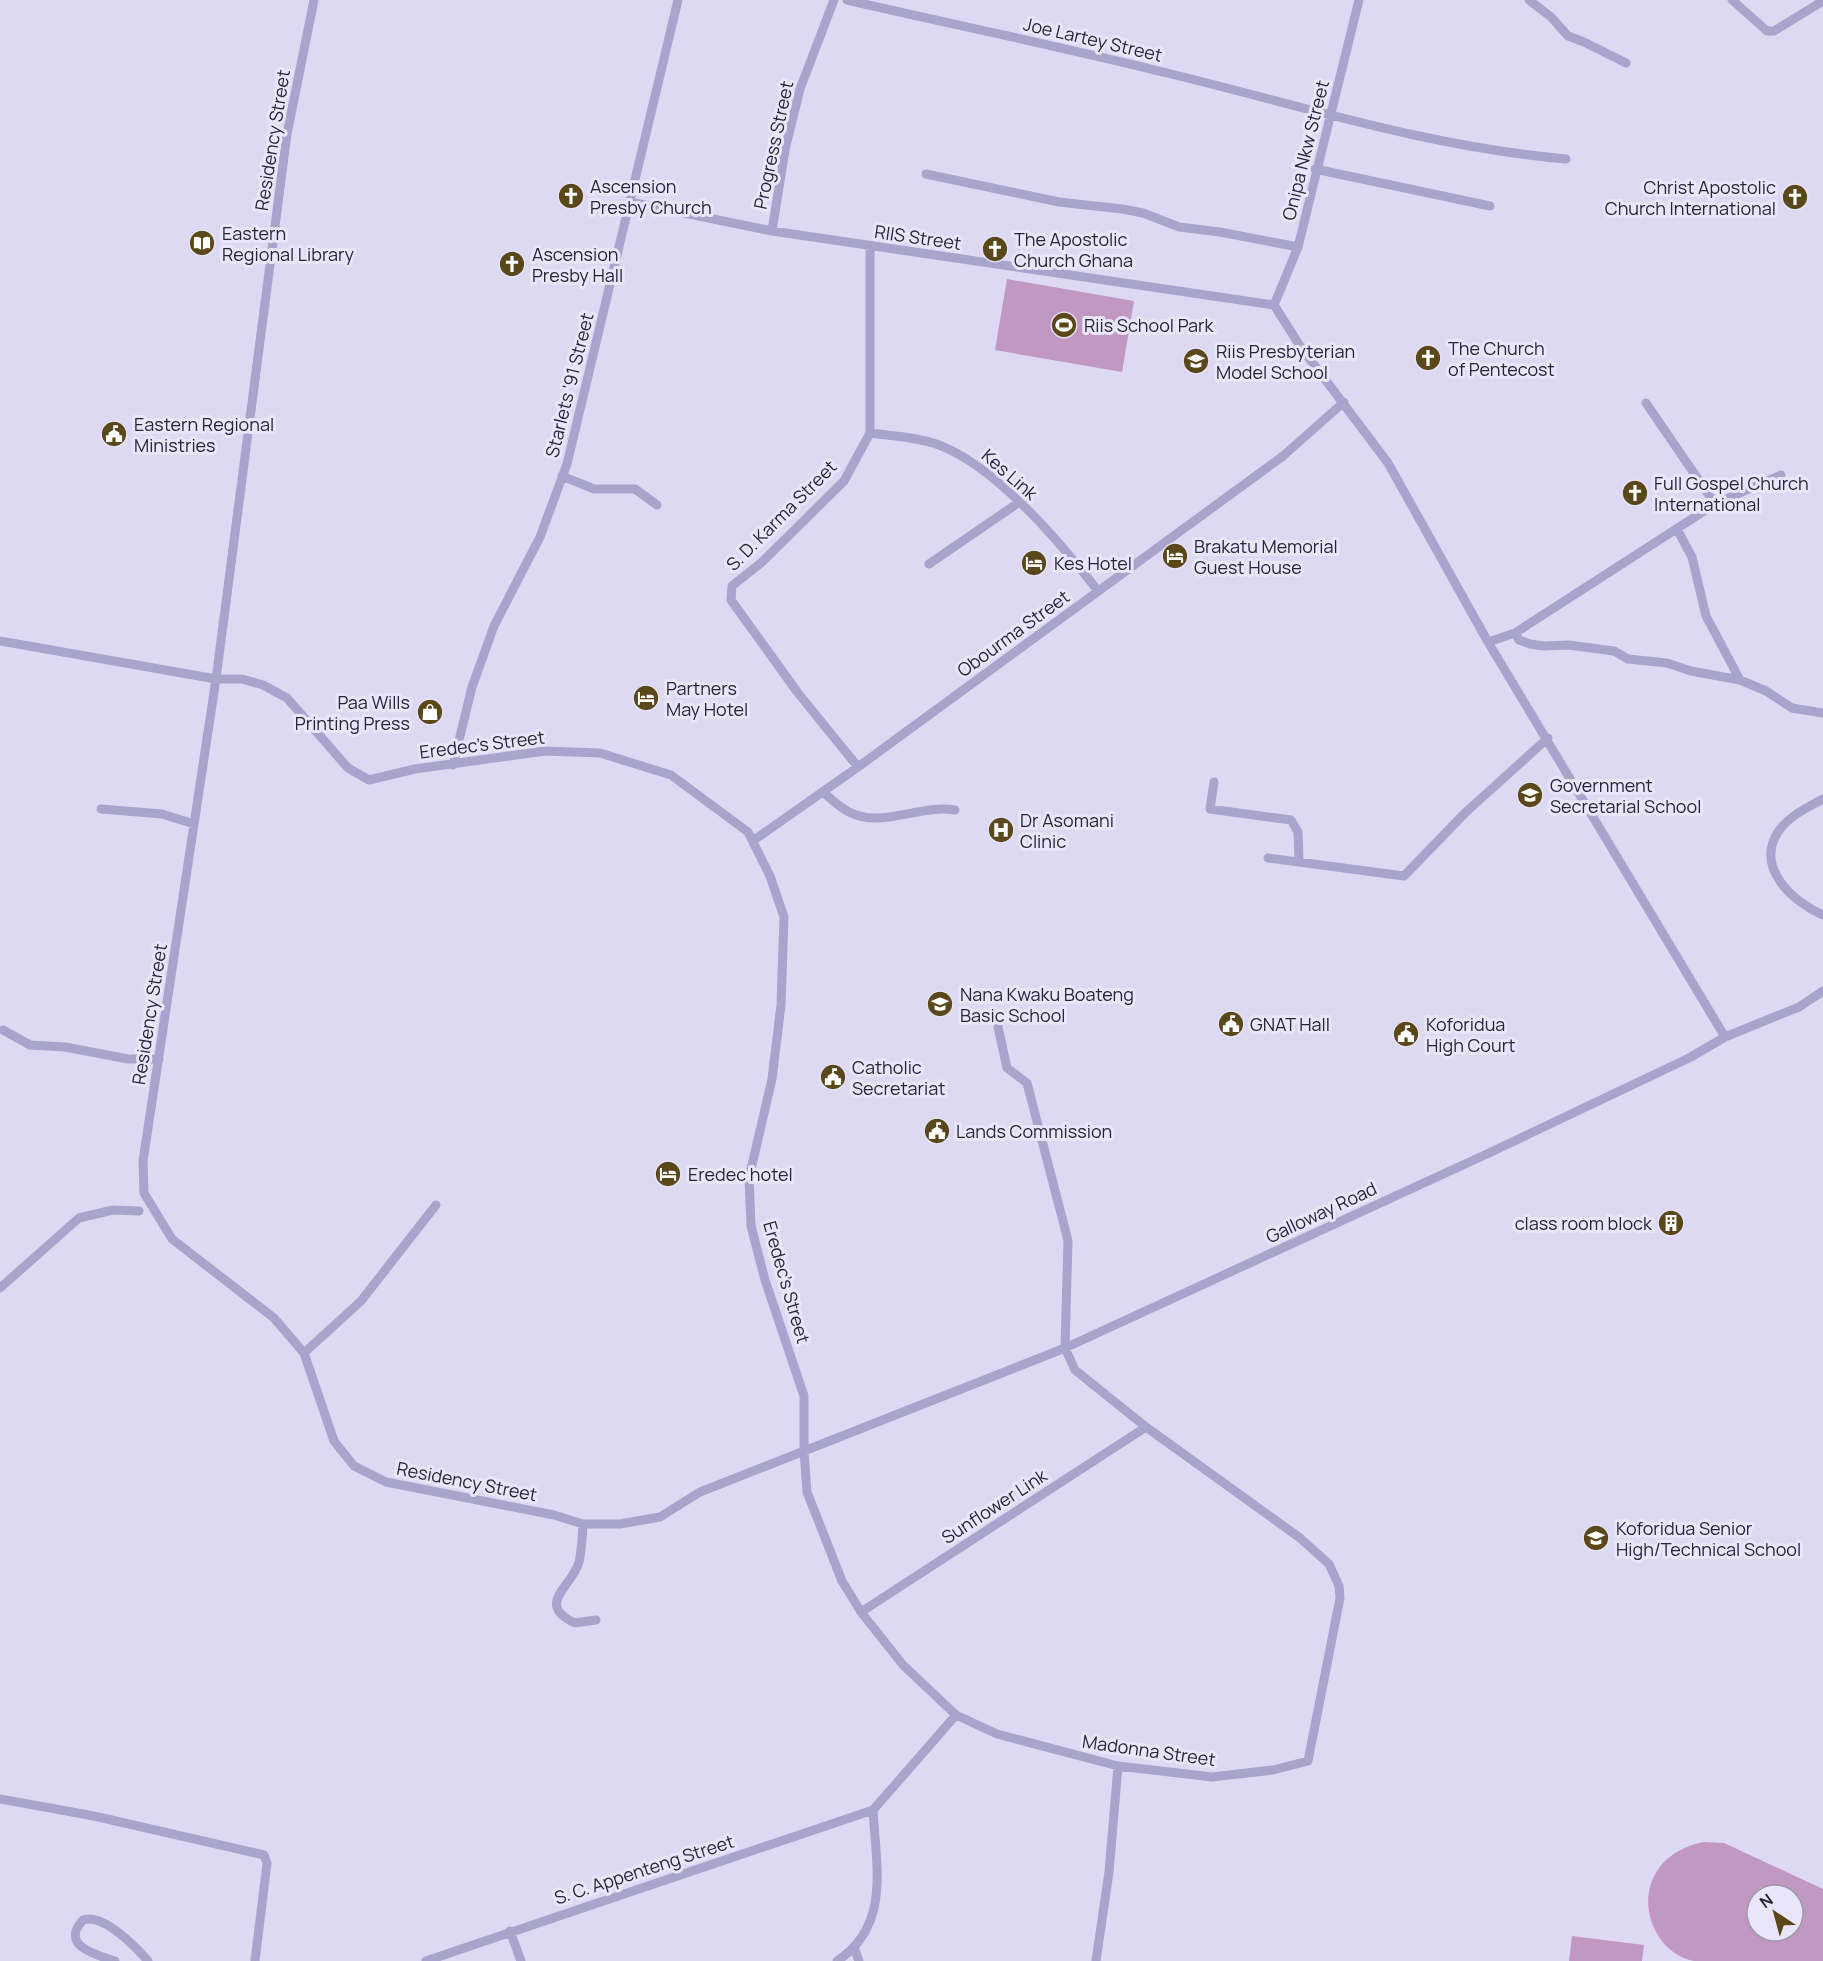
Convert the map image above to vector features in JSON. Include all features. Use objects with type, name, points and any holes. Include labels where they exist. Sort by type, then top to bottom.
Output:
[{"type":"street","name":"Residency Street","points":[[314,0],[286,134],[216,679],[143,1161],[144,1193],[172,1239],[274,1318],[304,1353],[334,1441],[354,1466],[386,1482],[554,1515],[583,1524],[620,1524],[660,1517],[700,1492],[824,1445]]},
{"type":"street","name":"Starlets '91 Street","points":[[453,765],[472,687],[494,626],[540,537],[562,477],[678,0]]},
{"type":"street","name":"Progress Street","points":[[771,231],[785,150],[800,89],[834,0]]},
{"type":"street","name":"Joe Lartey Street","points":[[848,0],[1172,74],[1330,117],[1455,145],[1566,159]]},
{"type":"street","name":"Onipa Nkw Street","points":[[1274,306],[1298,247],[1315,169],[1359,0]]},
{"type":"street","points":[[1529,0],[1551,17],[1568,36],[1626,63]]},
{"type":"street","points":[[1732,0],[1767,31],[1774,31],[1823,1]]},
{"type":"street","points":[[1315,169],[1490,206]]},
{"type":"street","points":[[926,174],[1059,202],[1143,213],[1179,227],[1220,232],[1298,247]]},
{"type":"street","name":"RIIS Street","points":[[630,202],[771,231],[1274,306]]},
{"type":"street","name":"S. D. Karma Street","points":[[858,767],[798,693],[731,600],[730,592],[732,586],[762,562],[844,481],[870,433],[870,246]]},
{"type":"street","points":[[1274,306],[1300,346],[1388,463],[1488,642],[1548,738],[1725,1037]]},
{"type":"street","name":"Obourma Street","points":[[754,840],[858,767],[1283,456],[1344,402]]},
{"type":"street","points":[[1646,403],[1715,504]]},
{"type":"street","name":"Kes Link","points":[[870,433],[936,444],[962,455],[1056,538],[1098,591]]},
{"type":"street","points":[[1488,642],[1515,633],[1715,504],[1781,475]]},
{"type":"street","points":[[562,477],[594,489],[635,489],[657,505]]},
{"type":"street","points":[[929,564],[1018,503]]},
{"type":"street","points":[[1677,529],[1692,557],[1706,616],[1740,680]]},
{"type":"street","points":[[1515,633],[1519,640],[1530,644],[1569,645],[1614,651],[1628,659],[1667,663],[1691,671],[1740,680],[1766,691],[1792,708],[1823,713]]},
{"type":"street","name":"Eredec's Street","points":[[0,641],[216,679],[242,679],[263,685],[287,698],[336,756],[360,777],[379,780],[415,769],[545,751],[600,753],[671,775],[748,832],[754,840],[782,903],[784,917],[781,1005],[772,1079],[749,1178],[751,1226],[765,1280],[804,1396],[804,1451]]},
{"type":"street","points":[[1268,858],[1404,876],[1466,812],[1548,738]]},
{"type":"street","points":[[1214,782],[1210,809],[1292,820],[1298,832],[1299,861]]},
{"type":"street","points":[[823,792],[848,812],[871,818],[941,808],[955,810]]},
{"type":"street","points":[[1823,799],[1796,813],[1778,832],[1771,851],[1772,869],[1792,896],[1798,903],[1823,915]]},
{"type":"street","points":[[101,809],[162,814],[194,824]]},
{"type":"street","name":"Galloway Road","points":[[824,1445],[1065,1348],[1489,1153],[1689,1058],[1725,1037],[1782,1015],[1823,992]]},
{"type":"street","points":[[998,1027],[1007,1068],[1027,1083],[1068,1241],[1065,1348],[1081,1377],[1146,1427]]},
{"type":"street","points":[[3,1030],[30,1045],[65,1047],[128,1059],[159,1059]]},
{"type":"street","points":[[304,1353],[361,1301],[436,1205]]},
{"type":"street","points":[[0,1288],[79,1218],[113,1210],[140,1211]]},
{"type":"street","name":"Madonna Street","points":[[804,1451],[807,1492],[842,1581],[861,1612],[903,1665],[956,1715],[997,1734],[1118,1766],[1212,1777],[1274,1770],[1308,1761],[1340,1598],[1335,1574],[1329,1564],[1300,1538],[1146,1427]]},
{"type":"street","name":"Sunflower Link","points":[[861,1612],[1146,1427]]},
{"type":"street","points":[[583,1524],[579,1563],[573,1576],[560,1590],[556,1603],[559,1611],[575,1623],[596,1620]]},
{"type":"street","points":[[837,1961],[855,1950],[871,1925],[877,1892],[873,1810],[956,1715]]},
{"type":"street","points":[[1096,1961],[1108,1872],[1118,1766]]},
{"type":"street","points":[[0,1799],[94,1816],[264,1855],[267,1863],[255,1961]]},
{"type":"street","name":"S. C. Appenteng Street","points":[[426,1961],[873,1810]]},
{"type":"street","points":[[115,1961],[89,1952],[77,1942],[76,1936],[83,1920],[98,1920],[128,1940],[148,1961]]},
{"type":"street","points":[[510,1931],[520,1961]]},
{"type":"street","points":[[855,1950],[859,1961]]},
{"type":"shaded area","name":"Riis School Park","points":[[1007,279],[1134,301],[1122,372],[995,350]]},
{"type":"shaded area","points":[[1703,1842],[1724,1843],[1823,1889],[1823,1961],[1694,1961],[1672,1951],[1657,1933],[1652,1922],[1648,1899],[1650,1887],[1658,1869],[1670,1857],[1685,1848]]},
{"type":"shaded area","points":[[1572,1936],[1644,1945],[1642,1961],[1569,1961]]},
{"type":"place","name":"Ascension Presby Church","points":[[571,196]]},
{"type":"place","name":"Christ Apostolic Church International","points":[[1795,197]]},
{"type":"place","name":"Eastern Regional Library","points":[[202,243]]},
{"type":"place","name":"The Apostolic Church Ghana","points":[[995,249]]},
{"type":"place","name":"Ascension Presby Hall","points":[[512,264]]},
{"type":"place","name":"Riis School Park","points":[[1064,325]]},
{"type":"place","name":"The Church of Pentecost","points":[[1428,358]]},
{"type":"place","name":"Riis Presbyterian Model School","points":[[1196,361]]},
{"type":"place","name":"Eastern Regional Ministries","points":[[114,434]]},
{"type":"place","name":"Full Gospel Church International","points":[[1635,493]]},
{"type":"place","name":"Brakatu Memorial Guest House","points":[[1175,556]]},
{"type":"place","name":"Kes Hotel","points":[[1034,563]]},
{"type":"place","name":"Partners May Hotel","points":[[646,698]]},
{"type":"place","name":"Paa Wills Printing Press","points":[[430,712]]},
{"type":"place","name":"Government Secretarial School","points":[[1530,795]]},
{"type":"place","name":"Dr Asomani Clinic","points":[[1001,830]]},
{"type":"place","name":"Nana Kwaku Boateng Basic School","points":[[940,1004]]},
{"type":"place","name":"GNAT Hall","points":[[1231,1024]]},
{"type":"place","name":"Koforidua High Court","points":[[1406,1034]]},
{"type":"place","name":"Catholic Secretariat","points":[[833,1077]]},
{"type":"place","name":"Lands Commission","points":[[937,1131]]},
{"type":"place","name":"Eredec hotel","points":[[668,1174]]},
{"type":"place","name":"class room block","points":[[1671,1223]]},
{"type":"place","name":"Koforidua Senior High/Technical School","points":[[1596,1538]]}]
